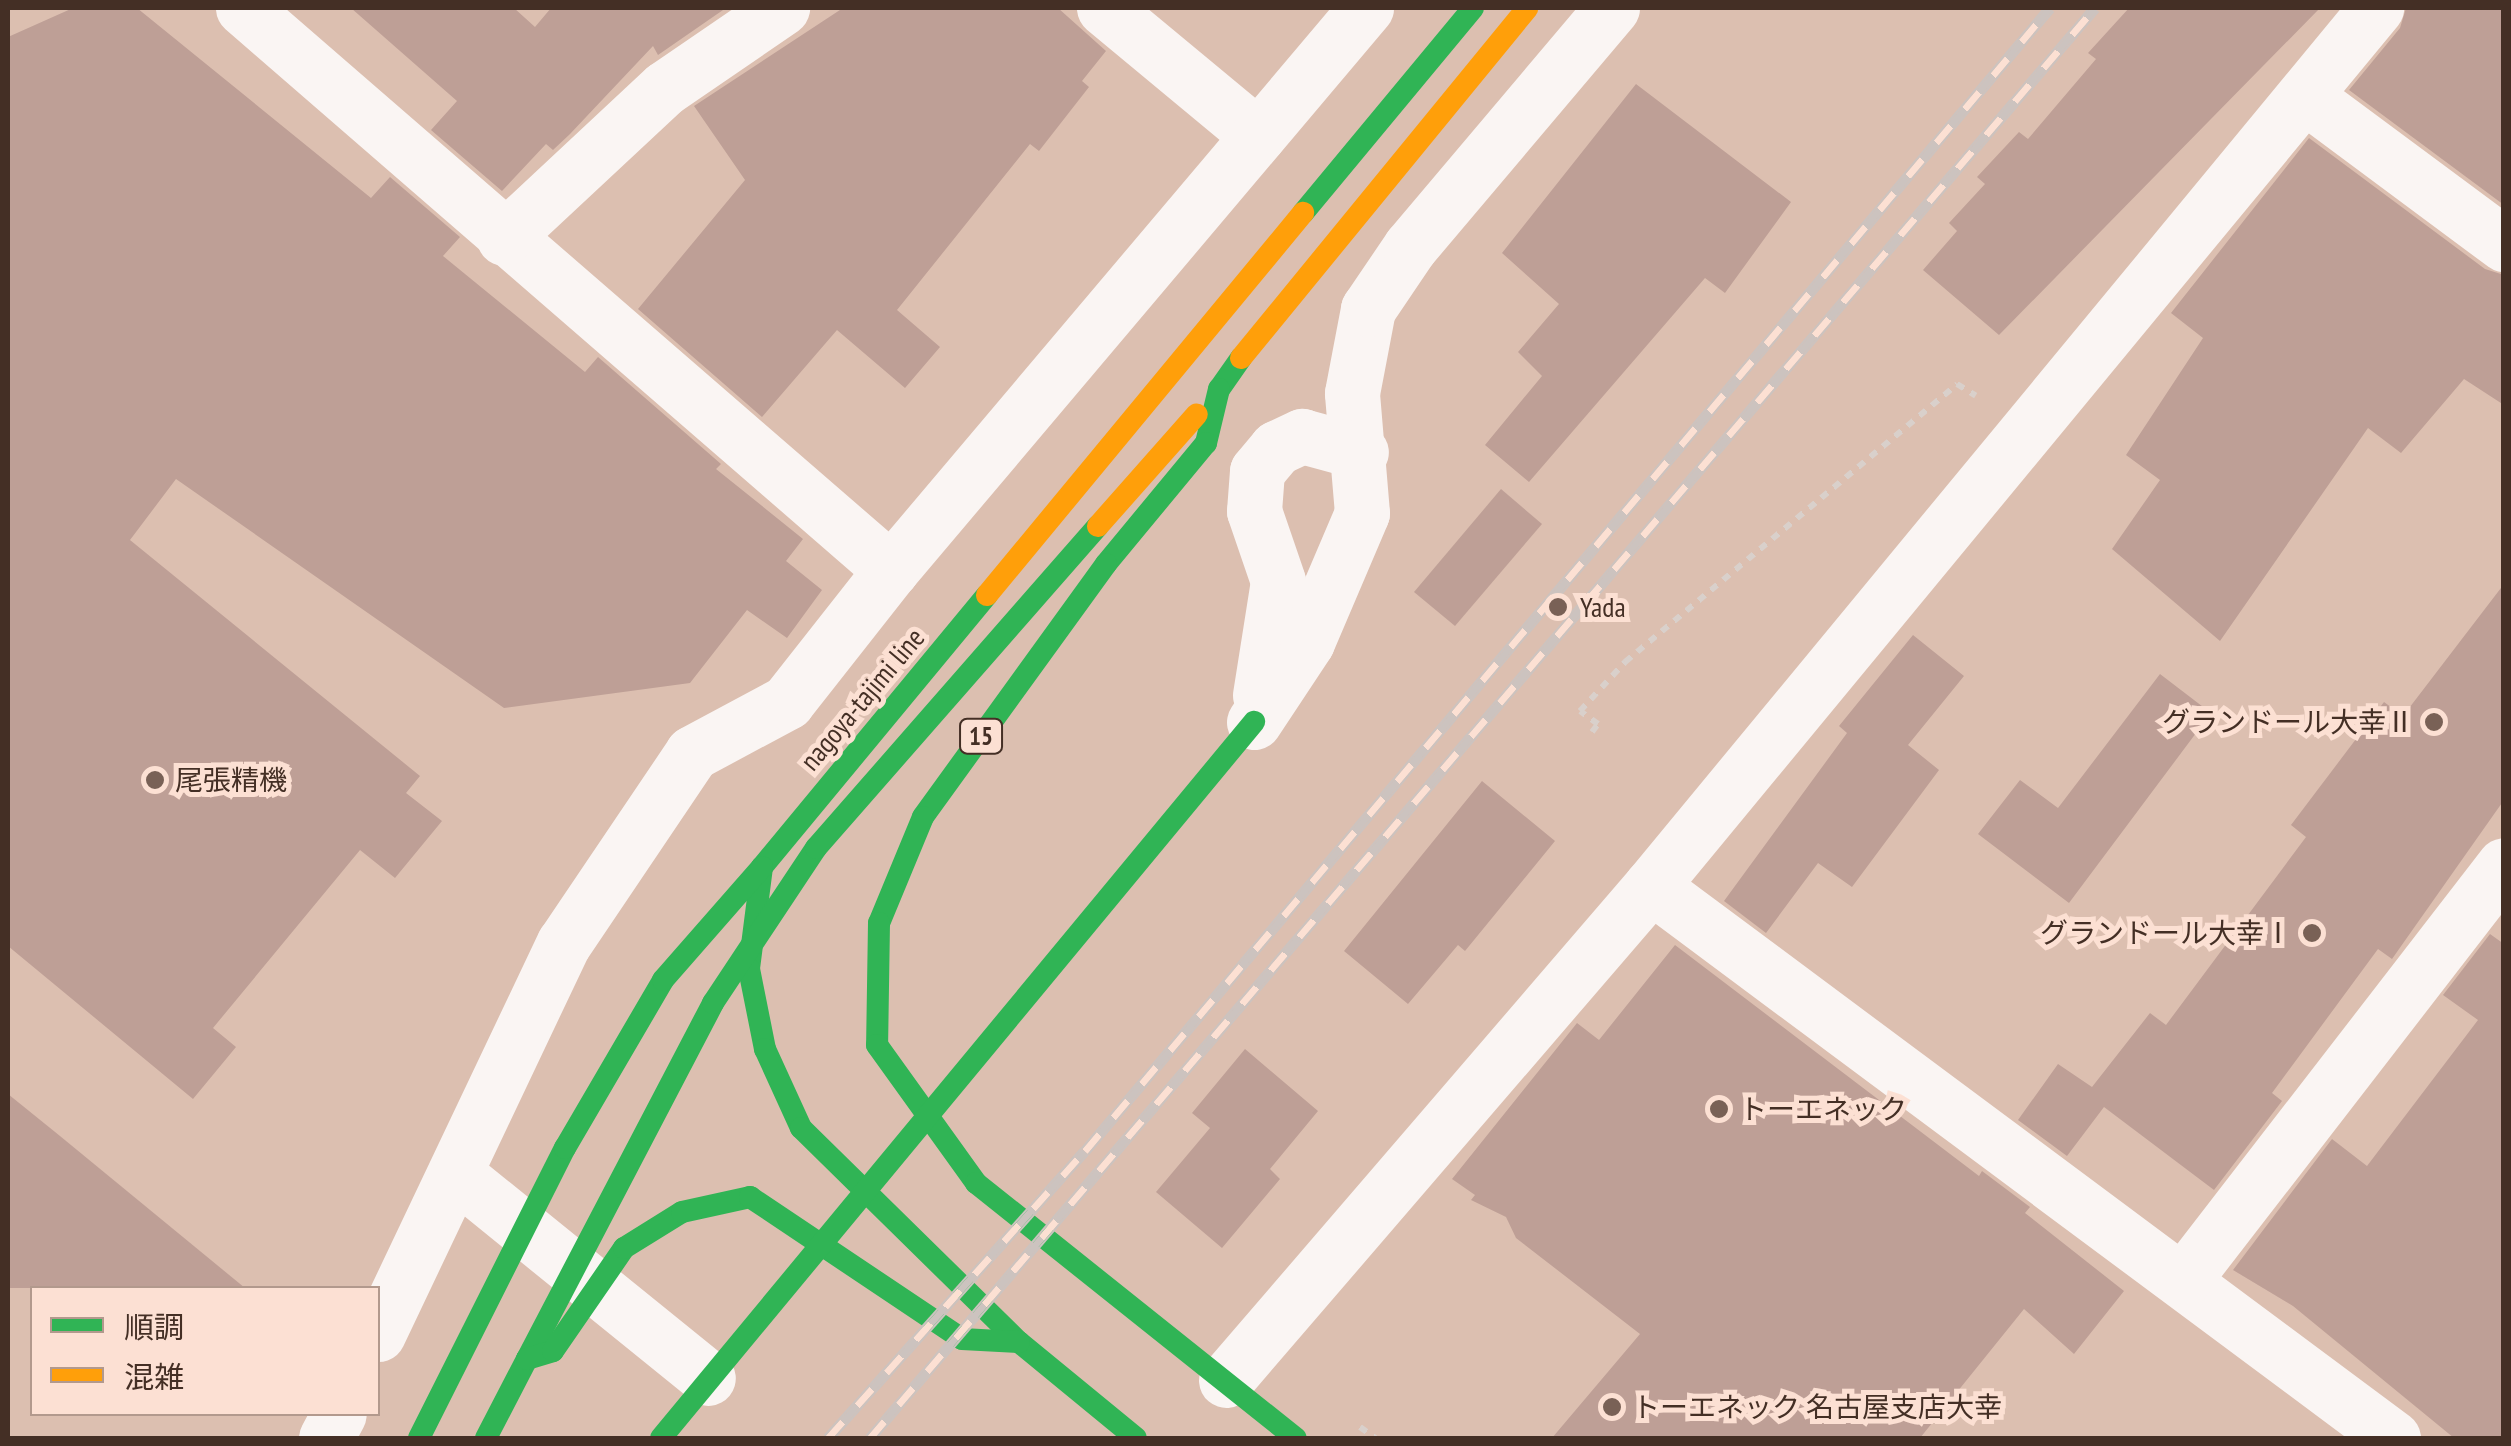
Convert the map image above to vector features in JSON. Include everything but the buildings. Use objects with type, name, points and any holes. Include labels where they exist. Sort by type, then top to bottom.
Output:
[{"type":"main road","name":"nagoya-tajimi line","points":[[418,1438],[566,1148],[663,980],[762,867],[1472,8]]},
{"type":"main road","name":"15","points":[[1296,1438],[976,1183],[877,1044],[879,923],[923,817],[1106,564],[1206,443],[1219,389],[1275,310],[1528,8]]},
{"type":"main road","points":[[486,1438],[713,1004],[816,848],[1219,389]]},
{"type":"main road","points":[[661,1438],[688,1364],[768,1308],[1254,722]]},
{"type":"main road","points":[[762,867],[749,969],[766,1049],[801,1128],[1018,1342],[1136,1438]]},
{"type":"main road","points":[[527,1359],[553,1350],[624,1248],[682,1212],[750,1197],[962,1339],[1018,1342]]},
{"type":"street","points":[[243,8],[890,570]]},
{"type":"street","points":[[504,238],[664,88],[782,8]]},
{"type":"street","points":[[1104,8],[1258,136]]},
{"type":"street","points":[[380,1331],[473,1188],[564,942],[692,753],[787,702],[890,570],[1366,8]]},
{"type":"street","points":[[1254,722],[1307,642],[1346,561],[1362,513],[1361,452],[1352,393],[1368,309],[1410,247],[1612,8]]},
{"type":"street","points":[[1226,1380],[1651,886],[2376,8]]},
{"type":"street","points":[[2306,97],[2504,244]]},
{"type":"street","points":[[1254,722],[1278,581],[1254,511],[1257,472],[1276,448],[1302,436],[1361,452]]},
{"type":"street","points":[[2184,1279],[2504,865]]},
{"type":"street","points":[[1651,886],[2394,1438]]},
{"type":"street","points":[[473,1188],[688,1364]]},
{"type":"street","points":[[326,1438],[338,1416]]},
{"type":"path","points":[[1592,732],[1598,724],[1580,710],[1626,662],[1956,384],[2031,428]]},
{"type":"railway","points":[[828,1438],[1085,1151],[2050,8]]},
{"type":"railway","points":[[870,1438],[2095,8]]},
{"type":"traffic: fast","points":[[1303,213],[1473,8]]},
{"type":"traffic: fast","points":[[1241,358],[1219,389],[1206,443],[1106,564],[923,817],[879,923],[877,1045],[976,1183],[1296,1438]]},
{"type":"traffic: fast","points":[[527,1359],[713,1003],[816,848],[1098,526]]},
{"type":"traffic: fast","points":[[987,595],[762,867],[749,969],[765,1049],[801,1128],[1019,1342],[1136,1438]]},
{"type":"traffic: fast","points":[[661,1438],[1254,722]]},
{"type":"traffic: fast","points":[[419,1438],[565,1148],[663,980],[762,867]]},
{"type":"traffic: fast","points":[[486,1438],[527,1359],[553,1351],[624,1248],[682,1212],[750,1197],[962,1339],[1019,1342]]},
{"type":"traffic: slow","points":[[1241,358],[1527,8]]},
{"type":"traffic: slow","points":[[987,595],[1303,213]]},
{"type":"traffic: slow","points":[[1098,526],[1197,414]]},
{"type":"place","name":"Yada","points":[[1558,607]]},
{"type":"place","name":"グランドール大幸Ⅱ","points":[[2434,722]]},
{"type":"place","name":"尾張精機","points":[[155,780]]},
{"type":"place","name":"グランドール大幸Ⅰ","points":[[2312,933]]},
{"type":"place","name":"トーエネック","points":[[1719,1109]]},
{"type":"place","name":"トーエネック 名古屋支店大幸","points":[[1612,1407]]}]
